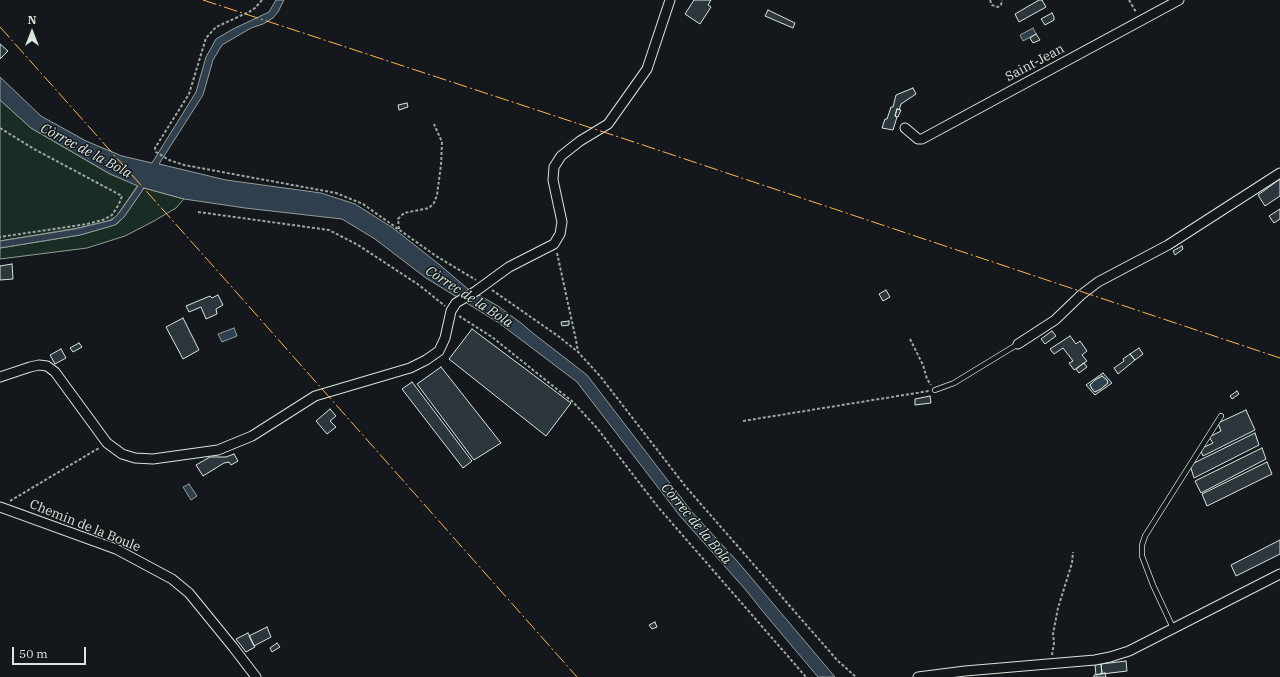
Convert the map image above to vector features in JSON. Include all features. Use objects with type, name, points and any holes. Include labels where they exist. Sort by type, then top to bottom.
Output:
[{"type":"street","points":[[0,377],[30,367],[40,365],[47,366],[55,372],[107,443],[122,454],[135,458],[153,459],[218,450],[252,436],[315,396],[410,368],[426,360],[438,351],[445,338],[452,311],[456,303],[476,291],[509,267],[554,244],[560,234],[562,222],[553,180],[554,167],[560,156],[580,140],[608,124],[647,69],[670,0]]},
{"type":"street","name":"Saint-Jean","points":[[906,128],[918,139],[922,139],[1179,0]]},
{"type":"street","points":[[1018,344],[1055,320],[1081,295],[1098,282],[1168,245],[1280,173]]},
{"type":"street","name":"Chemin de la Boule","points":[[3,505],[116,549],[172,579],[188,593],[233,646],[256,677]]},
{"type":"street","points":[[918,677],[965,671],[1095,660],[1110,657],[1129,651],[1280,574]]},
{"type":"lane","points":[[935,390],[954,383],[1018,344]]},
{"type":"lane","points":[[1174,628],[1153,585],[1142,556],[1142,545],[1145,536],[1221,416]]},
{"type":"path","points":[[262,0],[249,12],[216,27],[206,38],[189,94],[155,148],[156,152],[169,160],[184,165],[336,192],[363,204],[436,256],[484,285],[558,336],[578,352],[600,376],[686,488],[837,660],[856,677]]},
{"type":"path","points":[[990,0],[992,5],[998,7],[1001,5],[1002,0]]},
{"type":"path","points":[[1129,0],[1140,20]]},
{"type":"path","points":[[399,230],[398,219],[404,213],[429,208],[437,195],[442,142],[434,124]]},
{"type":"path","points":[[0,128],[34,149],[122,196],[112,215],[103,220],[87,224],[0,237]]},
{"type":"path","points":[[198,212],[329,230],[358,245],[418,285],[452,311],[492,337],[573,402],[597,428],[658,507],[806,677]]},
{"type":"path","points":[[554,244],[578,352]]},
{"type":"path","points":[[743,421],[935,390],[927,380],[923,365],[910,339]]},
{"type":"path","points":[[3,505],[107,443]]},
{"type":"path","points":[[1050,664],[1054,643],[1053,634],[1058,608],[1072,563],[1073,552]]},
{"type":"green space","points":[[0,100],[31,128],[110,174],[138,185],[116,217],[108,221],[78,228],[0,241]]},
{"type":"green space","points":[[144,188],[184,199],[176,208],[125,236],[87,248],[0,259],[0,248],[80,235],[117,224],[124,217]]},
{"type":"water","name":"Còrrec de la Bola","points":[[276,0],[284,0],[273,18],[263,24],[251,28],[222,45],[213,60],[203,95],[159,164],[226,180],[321,193],[355,204],[393,228],[468,289],[498,306],[521,323],[587,375],[692,512],[738,562],[835,677],[818,677],[745,589],[680,516],[577,382],[499,323],[426,278],[375,239],[342,219],[245,208],[184,199],[144,188],[124,217],[115,225],[80,235],[0,248],[0,241],[75,229],[112,220],[119,213],[138,186],[110,174],[31,128],[0,100],[0,77],[41,116],[86,141],[122,156],[152,163],[196,92],[206,57],[216,39],[269,12]]},
{"type":"water","points":[[1033,28],[1036,34],[1023,41],[1020,35]]},
{"type":"water","points":[[234,328],[237,336],[222,342],[218,334]]},
{"type":"water","points":[[1102,376],[1108,383],[1095,392],[1090,385]]},
{"type":"water","points":[[189,484],[197,496],[191,500],[183,487]]},
{"type":"building","points":[[694,0],[711,0],[708,5],[711,7],[700,24],[685,14]]},
{"type":"building","points":[[1039,0],[1042,0],[1046,7],[1019,22],[1015,14]]},
{"type":"building","points":[[768,10],[795,23],[793,28],[765,16]]},
{"type":"building","points":[[1052,13],[1054,20],[1045,25],[1041,19]]},
{"type":"building","points":[[1036,34],[1040,40],[1033,43],[1030,38]]},
{"type":"building","points":[[0,44],[8,51],[0,59]]},
{"type":"building","points":[[913,88],[916,94],[901,104],[899,110],[897,109],[895,116],[897,117],[893,130],[882,128],[891,107],[893,107],[896,95]]},
{"type":"building","points":[[407,103],[408,107],[399,110],[398,105]]},
{"type":"building","points":[[897,109],[901,110],[898,117],[895,116]]},
{"type":"building","points":[[1280,179],[1280,196],[1265,206],[1258,195]]},
{"type":"building","points":[[1280,209],[1280,219],[1274,223],[1269,216]]},
{"type":"building","points":[[1182,246],[1183,249],[1175,255],[1173,251]]},
{"type":"building","points":[[12,264],[13,279],[0,280],[0,266]]},
{"type":"building","points":[[886,290],[890,297],[883,301],[879,294]]},
{"type":"building","points":[[218,295],[223,305],[216,309],[217,314],[206,319],[201,307],[189,312],[186,306],[210,296],[212,298]]},
{"type":"building","points":[[183,318],[199,350],[183,359],[166,327]]},
{"type":"building","points":[[569,321],[569,325],[562,326],[561,322]]},
{"type":"building","points":[[472,329],[571,403],[546,436],[449,359]]},
{"type":"building","points":[[1052,331],[1056,336],[1045,344],[1041,339]]},
{"type":"building","points":[[1070,336],[1076,344],[1080,341],[1087,351],[1082,355],[1087,361],[1074,370],[1069,363],[1073,361],[1063,348],[1054,354],[1050,349]]},
{"type":"building","points":[[79,343],[82,347],[73,352],[70,348]]},
{"type":"building","points":[[1139,348],[1143,354],[1135,360],[1130,354]]},
{"type":"building","points":[[61,349],[66,358],[55,364],[50,355]]},
{"type":"building","points":[[1130,354],[1135,360],[1118,374],[1114,368],[1124,361],[1123,359]]},
{"type":"building","points":[[1084,363],[1087,367],[1079,373],[1076,369]]},
{"type":"building","points":[[441,367],[501,443],[474,460],[417,384]]},
{"type":"building","points":[[1103,373],[1112,383],[1095,395],[1086,385]],"holes":[[[1102,376],[1108,383],[1095,392],[1090,385]]]},
{"type":"building","points":[[412,382],[472,461],[463,468],[402,389]]},
{"type":"building","points":[[1237,391],[1239,394],[1232,399],[1230,396]]},
{"type":"building","points":[[930,396],[931,403],[915,405],[915,399]]},
{"type":"building","points":[[330,409],[336,416],[330,421],[336,427],[327,434],[316,421]]},
{"type":"building","points":[[1246,410],[1255,430],[1203,456],[1200,449],[1213,443],[1209,437],[1221,431],[1218,423]]},
{"type":"building","points":[[1255,433],[1259,445],[1194,478],[1190,465]]},
{"type":"building","points":[[1262,448],[1266,459],[1201,493],[1195,481]]},
{"type":"building","points":[[234,454],[238,461],[231,465],[229,462],[224,463],[203,476],[196,465],[210,457],[226,457]]},
{"type":"building","points":[[1267,462],[1272,474],[1207,506],[1202,494]]},
{"type":"building","points":[[1280,540],[1280,554],[1236,576],[1231,565]]},
{"type":"building","points":[[655,622],[657,627],[652,629],[649,625]]},
{"type":"building","points":[[267,627],[271,637],[254,646],[249,636]]},
{"type":"building","points":[[248,633],[255,647],[246,652],[236,639]]},
{"type":"building","points":[[277,643],[280,647],[272,652],[270,648]]},
{"type":"building","points":[[1126,661],[1127,671],[1102,674],[1101,664]]},
{"type":"building","points":[[1101,664],[1102,674],[1096,675],[1095,665]]},
{"type":"building","points":[[1105,673],[1106,677],[1094,677],[1094,675]]},
{"type":"power","points":[[203,0],[1280,358]]},
{"type":"power","points":[[0,27],[577,677]]}]
